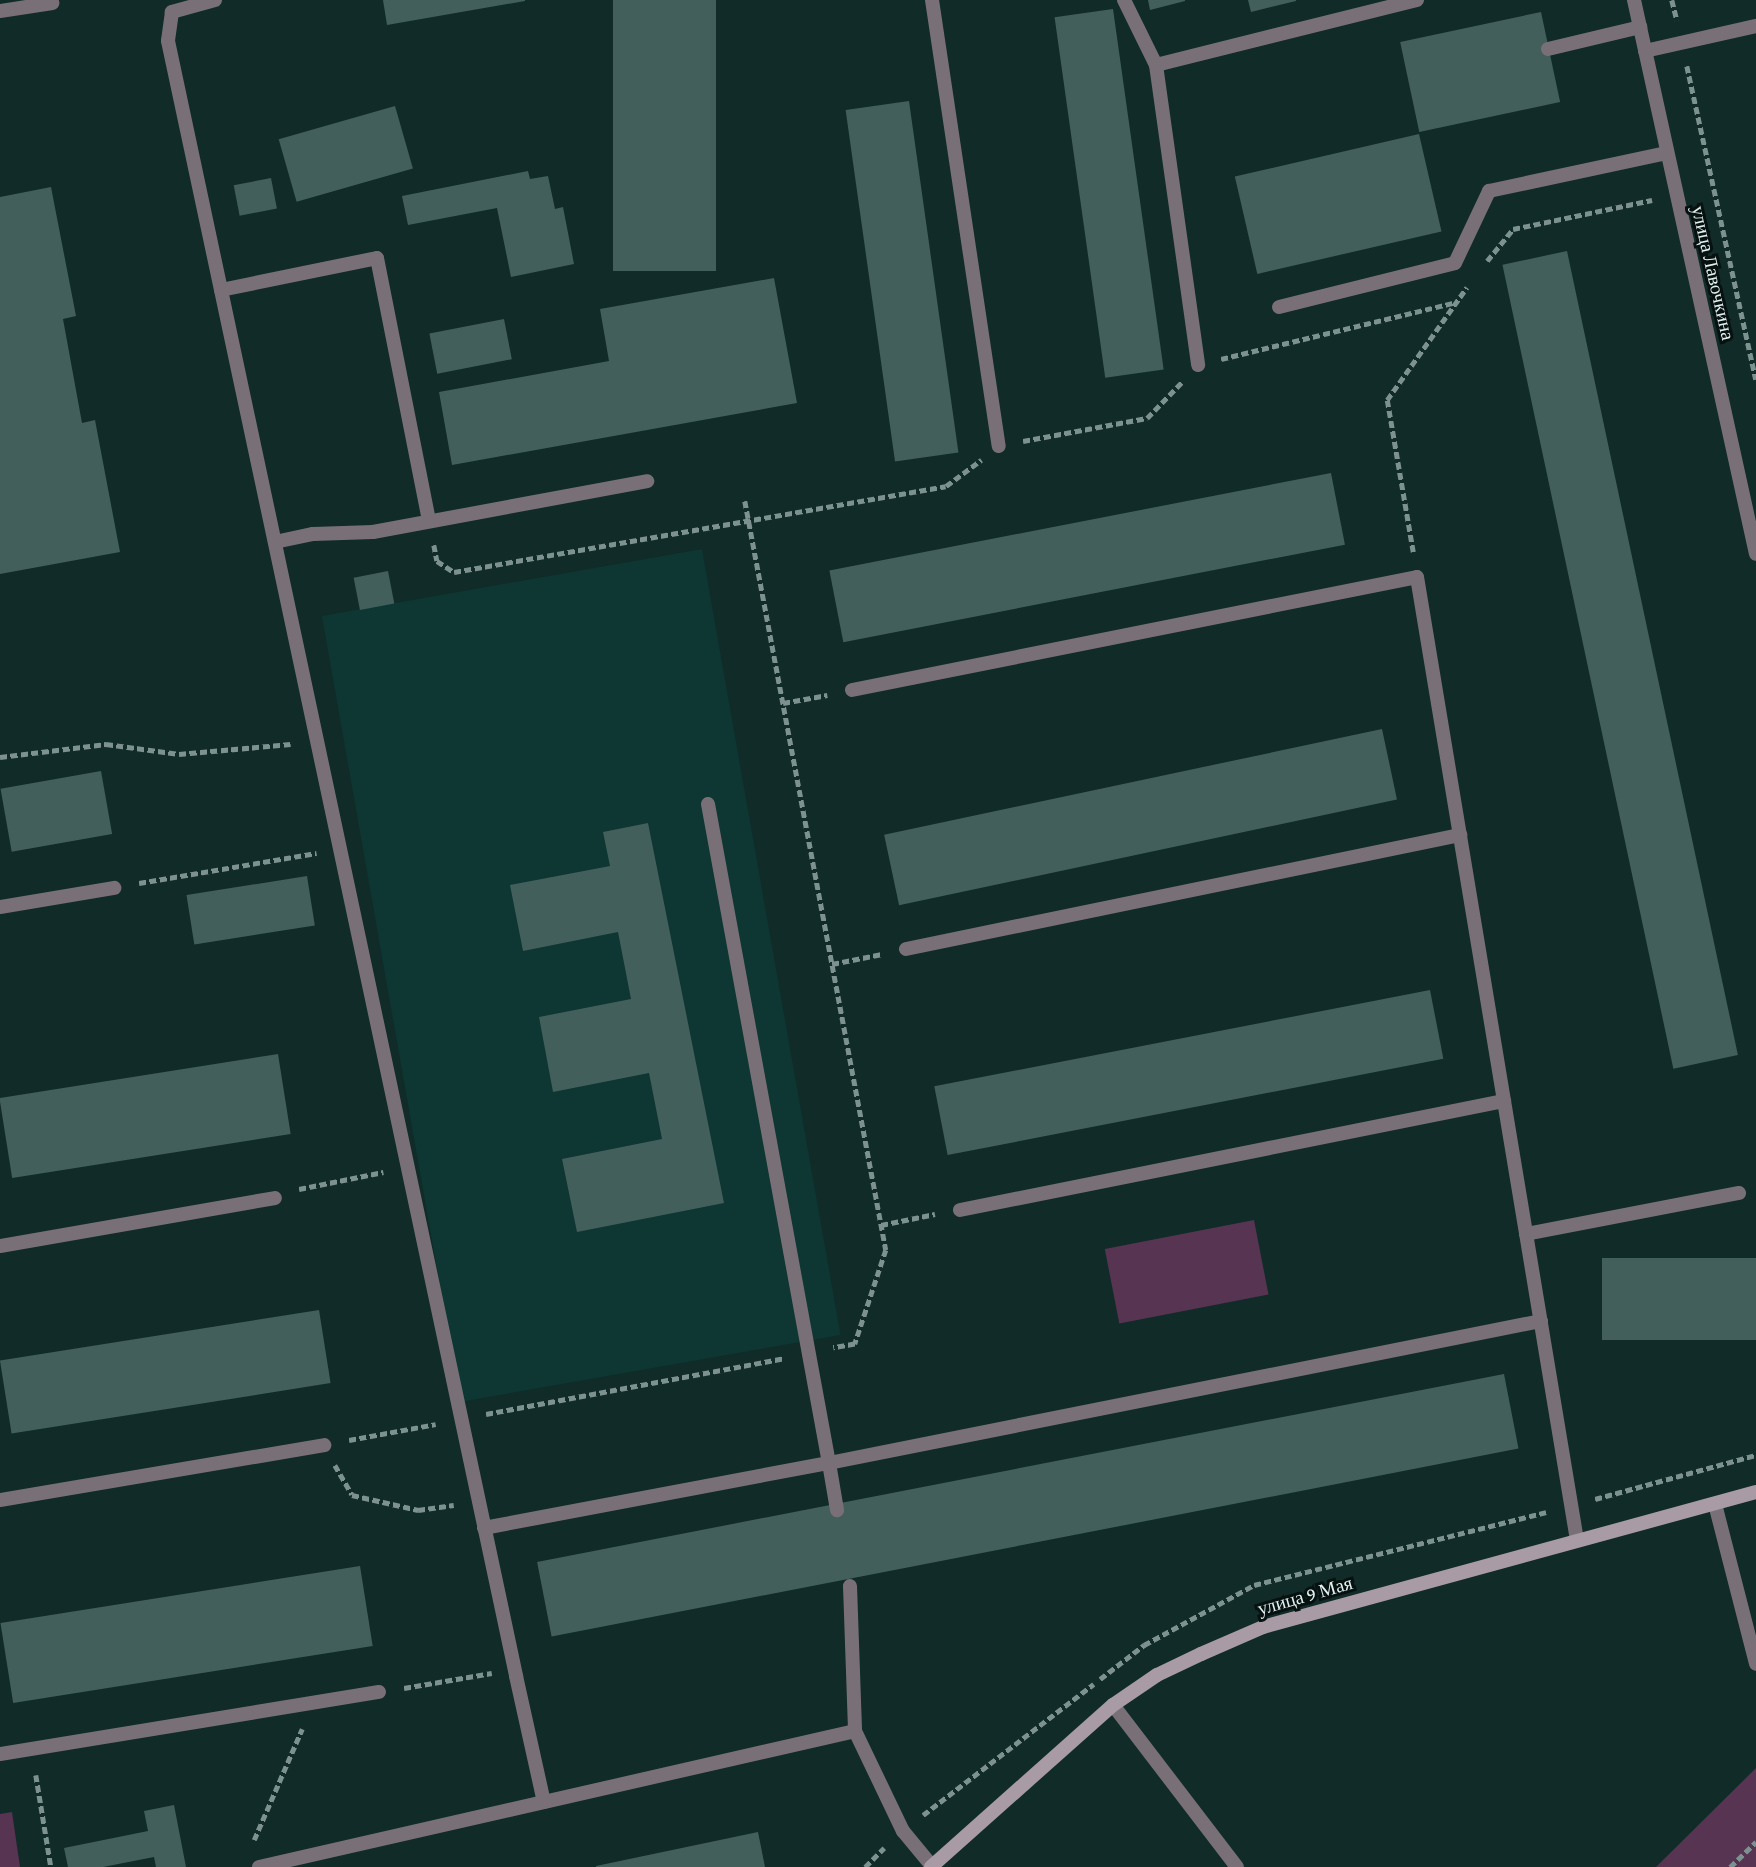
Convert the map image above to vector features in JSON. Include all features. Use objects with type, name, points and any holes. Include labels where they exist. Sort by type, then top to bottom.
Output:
[{"type":"main road","name":"улица 9 Мая","points":[[931,1866],[1113,1705],[1157,1675],[1263,1627],[1756,1492]]},
{"type":"street","points":[[215,0],[172,12],[168,41],[544,1802]]},
{"type":"street","points":[[932,0],[999,446]]},
{"type":"street","points":[[1124,0],[1156,65],[1198,365]]},
{"type":"street","points":[[1156,65],[1417,0]]},
{"type":"street","name":"улица Лавочкина","points":[[1634,0],[1665,153],[1756,554]]},
{"type":"street","points":[[0,11],[52,3]]},
{"type":"street","points":[[1645,51],[1756,26]]},
{"type":"street","points":[[1548,49],[1640,27]]},
{"type":"street","points":[[1279,307],[1455,263],[1489,191],[1665,153]]},
{"type":"street","points":[[221,290],[377,258],[429,520]]},
{"type":"street","points":[[275,542],[429,520],[647,481]]},
{"type":"street","points":[[852,690],[1417,577],[1577,1540]]},
{"type":"street","points":[[708,804],[837,1510]]},
{"type":"street","points":[[906,949],[1460,835]]},
{"type":"street","points":[[0,907],[114,888]]},
{"type":"street","points":[[960,1210],[1504,1101]]},
{"type":"street","points":[[1526,1234],[1740,1193]]},
{"type":"street","points":[[0,1246],[275,1198]]},
{"type":"street","points":[[485,1528],[829,1463],[1541,1321]]},
{"type":"street","points":[[0,1500],[324,1445]]},
{"type":"street","points":[[1715,1504],[1756,1664]]},
{"type":"street","points":[[850,1586],[855,1731],[903,1830],[931,1866]]},
{"type":"street","points":[[0,1754],[379,1692]]},
{"type":"street","points":[[1113,1705],[1237,1867]]},
{"type":"street","points":[[259,1867],[855,1731]]},
{"type":"path","points":[[1672,0],[1756,380]]},
{"type":"path","points":[[1480,270],[1513,229],[1675,195]]},
{"type":"path","points":[[1417,577],[1387,400],[1472,281]]},
{"type":"path","points":[[429,520],[437,561],[454,572],[946,486],[999,446],[1147,418],[1198,365],[1456,302]]},
{"type":"path","points":[[479,1502],[418,1510],[352,1495],[324,1445],[855,1344],[886,1250],[746,501]]},
{"type":"path","points":[[783,703],[852,690]]},
{"type":"path","points":[[0,757],[106,744],[179,754],[317,742]]},
{"type":"path","points":[[114,888],[340,848]]},
{"type":"path","points":[[832,964],[906,949]]},
{"type":"path","points":[[275,1198],[408,1167]]},
{"type":"path","points":[[881,1225],[960,1210]]},
{"type":"path","points":[[379,1692],[515,1673]]},
{"type":"path","points":[[248,1854],[313,1703]]},
{"type":"path","points":[[32,1749],[51,1867]]},
{"type":"path","points":[[1730,1867],[1756,1842]]},
{"type":"shaded area","points":[[702,549],[841,1335],[460,1402],[322,616]]},
{"type":"shaded area","points":[[1254,1220],[1269,1295],[1119,1324],[1105,1249]]},
{"type":"shaded area","points":[[1756,1768],[1756,1867],[1656,1867]]},
{"type":"shaded area","points":[[12,1812],[20,1867],[0,1867],[0,1814]]},
{"type":"building","points":[[383,0],[525,0],[525,1],[387,25]]},
{"type":"building","points":[[613,0],[716,0],[716,271],[613,271]]},
{"type":"building","points":[[1148,0],[1185,0],[1185,1],[1150,10]]},
{"type":"building","points":[[1248,0],[1296,0],[1296,1],[1251,12]]},
{"type":"building","points":[[1113,9],[1164,369],[1105,378],[1055,17]]},
{"type":"building","points":[[1541,12],[1560,102],[1419,132],[1400,42]]},
{"type":"building","points":[[909,101],[958,453],[895,461],[846,110]]},
{"type":"building","points":[[395,106],[413,168],[297,202],[279,139]]},
{"type":"building","points":[[1419,134],[1441,231],[1257,274],[1235,177]]},
{"type":"building","points":[[528,171],[530,179],[548,176],[555,209],[563,207],[574,264],[511,277],[497,208],[408,225],[402,196]]},
{"type":"building","points":[[271,178],[277,208],[240,216],[234,185]]},
{"type":"building","points":[[51,187],[76,316],[63,319],[82,423],[95,420],[120,552],[0,574],[0,197]]},
{"type":"building","points":[[1567,251],[1738,1055],[1673,1069],[1502,265]]},
{"type":"building","points":[[774,278],[797,403],[452,465],[439,392],[609,361],[600,309]]},
{"type":"building","points":[[504,319],[512,359],[437,374],[429,334]]},
{"type":"building","points":[[1331,473],[1345,545],[843,642],[829,571]]},
{"type":"building","points":[[388,571],[394,603],[360,610],[354,578]]},
{"type":"building","points":[[1382,729],[1397,799],[899,905],[884,835]]},
{"type":"building","points":[[101,771],[112,834],[12,852],[1,789]]},
{"type":"building","points":[[648,823],[724,1203],[577,1232],[562,1159],[662,1139],[649,1073],[553,1092],[539,1017],[631,999],[618,932],[523,951],[510,885],[610,866],[603,832]]},
{"type":"building","points":[[307,876],[315,925],[194,944],[187,895]]},
{"type":"building","points":[[1430,990],[1443,1059],[948,1155],[934,1086]]},
{"type":"building","points":[[278,1054],[291,1134],[12,1178],[0,1098]]},
{"type":"building","points":[[1602,1258],[1756,1258],[1756,1340],[1602,1340]]},
{"type":"building","points":[[319,1310],[331,1383],[12,1434],[0,1361]]},
{"type":"building","points":[[1504,1374],[1519,1449],[552,1637],[537,1562]]},
{"type":"building","points":[[360,1566],[373,1646],[13,1703],[0,1623]]},
{"type":"building","points":[[174,1805],[186,1867],[156,1867],[154,1857],[103,1867],[68,1867],[64,1848],[148,1831],[144,1811]]},
{"type":"building","points":[[758,1832],[765,1867],[596,1867],[596,1866]]}]
